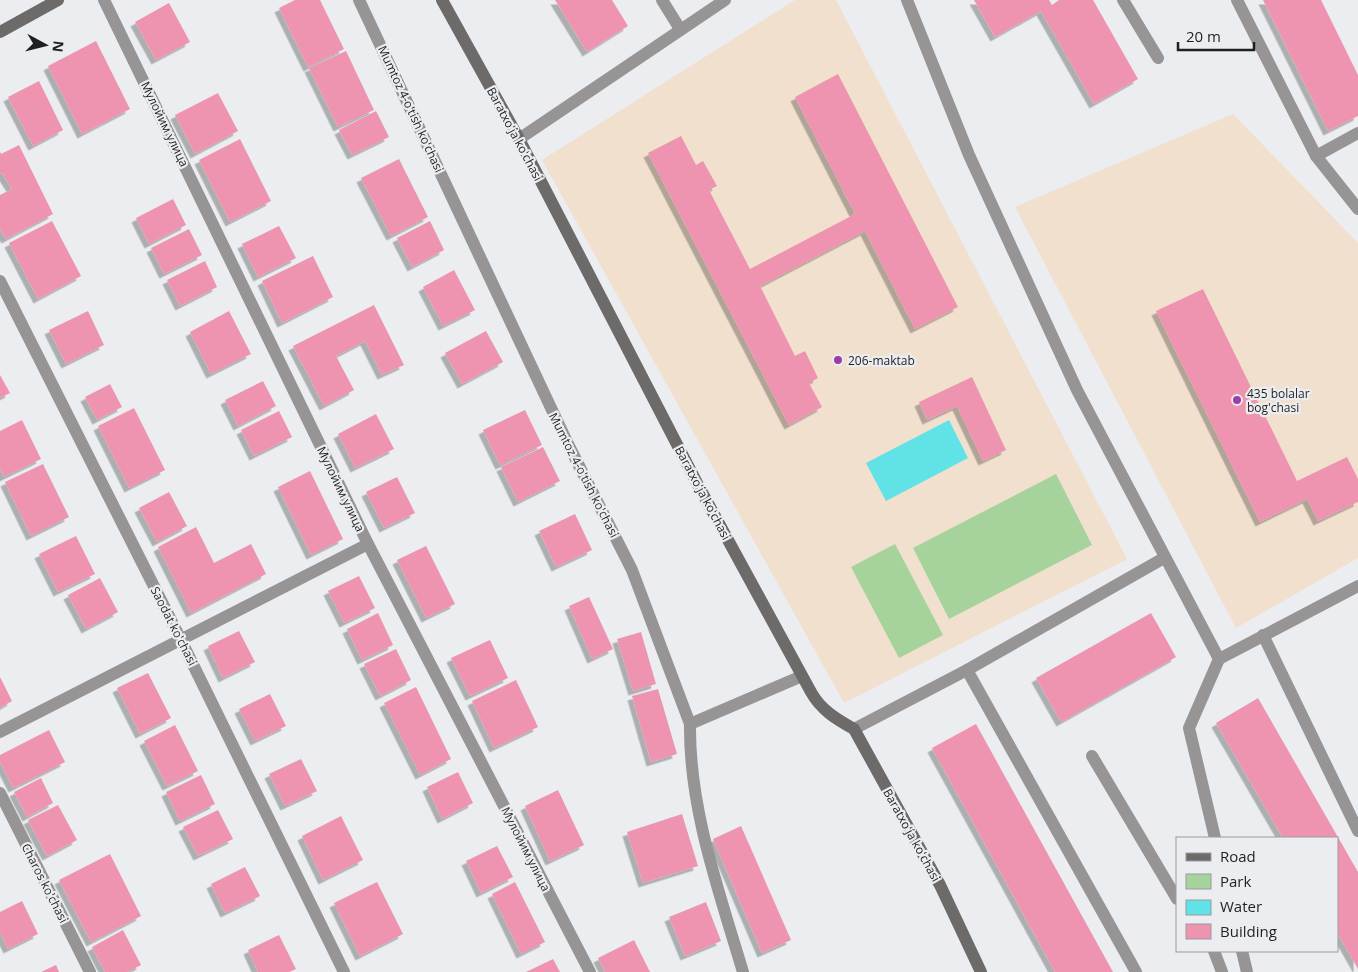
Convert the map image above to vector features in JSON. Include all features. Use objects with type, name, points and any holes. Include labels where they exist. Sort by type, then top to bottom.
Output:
[{"type":"street","points":[[0,32],[58,0]]},
{"type":"street","name":"Мулойим улица","points":[[104,0],[368,544],[590,972]]},
{"type":"street","name":"Mumtoz 4-o'tish ko'chasi","points":[[359,0],[568,444],[632,570],[690,724],[690,748],[703,837],[743,972]]},
{"type":"street","name":"Baratxoʻja koʻchasi","points":[[442,0],[519,139],[698,485],[802,676],[821,706],[835,719],[854,729],[940,885],[981,972]]},
{"type":"street","points":[[662,0],[680,29]]},
{"type":"street","points":[[519,139],[725,0]]},
{"type":"street","points":[[907,0],[969,155],[1077,390],[1219,659]]},
{"type":"street","points":[[1123,0],[1158,58]]},
{"type":"street","points":[[1237,0],[1316,156],[1358,209]]},
{"type":"street","points":[[1316,156],[1358,133]]},
{"type":"street","name":"Saodat ko'chasi","points":[[0,281],[180,638],[344,972]]},
{"type":"street","points":[[0,732],[180,638],[368,544]]},
{"type":"street","points":[[854,729],[968,670],[1164,558]]},
{"type":"street","points":[[1216,837],[1189,728],[1219,659],[1358,586]]},
{"type":"street","points":[[1264,635],[1358,831]]},
{"type":"street","points":[[968,670],[1136,972]]},
{"type":"street","points":[[690,724],[802,676]]},
{"type":"street","points":[[1092,756],[1176,896]]},
{"type":"street","name":"Charos ko'chasi","points":[[0,793],[90,972]]},
{"type":"street","points":[[1214,952],[1222,972]]},
{"type":"street","points":[[1242,952],[1247,972]]},
{"type":"shaded area","name":"206-maktab","points":[[795,0],[836,0],[1127,559],[844,703],[542,160]]},
{"type":"shaded area","name":"435 bolalar bog'chasi","points":[[1233,114],[1358,243],[1358,558],[1236,628],[1015,207]]},
{"type":"green space","points":[[1056,474],[1092,545],[949,619],[913,548]]},
{"type":"green space","points":[[895,544],[943,635],[899,658],[851,567]]},
{"type":"water","points":[[949,420],[968,458],[886,501],[866,463]]},
{"type":"building","points":[[295,0],[320,0],[344,49],[308,67],[279,8]]},
{"type":"building","points":[[555,0],[612,0],[628,26],[587,52]]},
{"type":"building","points":[[974,0],[1049,0],[1052,5],[1059,0],[1093,0],[1138,79],[1094,104],[1041,11],[995,37]]},
{"type":"building","points":[[1263,0],[1321,0],[1358,75],[1358,116],[1328,131]]},
{"type":"building","points":[[169,3],[190,42],[156,60],[135,22]]},
{"type":"building","points":[[96,41],[130,109],[82,134],[48,66]]},
{"type":"building","points":[[346,51],[374,110],[338,127],[309,68]]},
{"type":"building","points":[[838,74],[958,307],[915,329],[865,231],[760,286],[795,356],[805,351],[818,378],[809,383],[822,407],[789,425],[648,153],[681,136],[696,165],[703,161],[717,186],[709,190],[750,269],[855,214],[795,97]]},
{"type":"building","points":[[39,81],[63,130],[33,146],[8,97]]},
{"type":"building","points":[[218,93],[238,131],[195,154],[175,115]]},
{"type":"building","points":[[376,111],[389,137],[352,155],[339,130]]},
{"type":"building","points":[[240,139],[271,201],[230,222],[199,160]]},
{"type":"building","points":[[19,145],[53,214],[6,239],[0,229],[0,195],[12,189],[2,173],[0,174],[0,151],[1,154]]},
{"type":"building","points":[[399,159],[428,217],[391,236],[361,178]]},
{"type":"building","points":[[173,199],[186,225],[149,244],[136,218]]},
{"type":"building","points":[[52,221],[81,276],[38,299],[9,243]]},
{"type":"building","points":[[430,221],[444,250],[412,267],[397,238]]},
{"type":"building","points":[[279,226],[296,258],[258,277],[242,244]]},
{"type":"building","points":[[189,229],[202,255],[164,274],[151,248]]},
{"type":"building","points":[[313,256],[333,297],[282,323],[262,281]]},
{"type":"building","points":[[205,261],[217,287],[180,306],[167,280]]},
{"type":"building","points":[[454,270],[475,310],[443,326],[423,287]]},
{"type":"building","points":[[1203,289],[1297,481],[1347,457],[1358,479],[1358,502],[1318,521],[1307,499],[1260,522],[1156,311]]},
{"type":"building","points":[[374,305],[404,365],[382,375],[365,341],[336,356],[354,390],[324,406],[293,346]]},
{"type":"building","points":[[88,311],[104,345],[66,364],[49,330]]},
{"type":"building","points":[[229,311],[251,354],[211,374],[190,332]]},
{"type":"building","points":[[486,331],[503,362],[462,384],[445,353]]},
{"type":"building","points":[[0,375],[10,393],[0,398]]},
{"type":"building","points":[[972,377],[1006,450],[983,461],[957,406],[927,420],[919,402]]},
{"type":"building","points":[[263,381],[276,406],[238,426],[225,400]]},
{"type":"building","points":[[110,384],[122,407],[97,420],[85,397]]},
{"type":"building","points":[[134,408],[165,470],[129,488],[98,426]]},
{"type":"building","points":[[525,410],[542,445],[500,465],[483,430]]},
{"type":"building","points":[[279,411],[292,437],[254,456],[241,430]]},
{"type":"building","points":[[376,414],[394,449],[355,468],[338,434]]},
{"type":"building","points":[[22,420],[41,459],[4,477],[0,468],[0,431]]},
{"type":"building","points":[[543,447],[560,481],[518,502],[501,467]]},
{"type":"building","points":[[43,464],[69,517],[31,536],[5,482]]},
{"type":"building","points":[[310,471],[343,539],[311,555],[278,487]]},
{"type":"building","points":[[397,477],[415,513],[384,528],[366,492]]},
{"type":"building","points":[[169,492],[187,526],[157,542],[139,508]]},
{"type":"building","points":[[575,514],[592,550],[556,567],[539,531]]},
{"type":"building","points":[[196,527],[214,563],[251,544],[266,574],[191,613],[158,547]]},
{"type":"building","points":[[76,536],[95,574],[58,592],[39,554]]},
{"type":"building","points":[[426,546],[455,604],[426,618],[397,560]]},
{"type":"building","points":[[359,576],[375,608],[344,623],[328,591]]},
{"type":"building","points":[[100,578],[118,612],[86,629],[68,595]]},
{"type":"building","points":[[589,597],[613,649],[592,659],[569,606]]},
{"type":"building","points":[[378,613],[393,645],[362,660],[347,629]]},
{"type":"building","points":[[1151,613],[1176,657],[1061,722],[1036,678]]},
{"type":"building","points":[[239,631],[255,662],[223,678],[208,646]]},
{"type":"building","points":[[641,632],[656,684],[633,691],[617,639]]},
{"type":"building","points":[[490,640],[508,678],[470,696],[451,658]]},
{"type":"building","points":[[396,649],[411,680],[380,696],[364,664]]},
{"type":"building","points":[[148,673],[171,718],[140,734],[117,688]]},
{"type":"building","points":[[0,677],[12,701],[0,708]]},
{"type":"building","points":[[516,680],[538,727],[494,748],[472,701]]},
{"type":"building","points":[[416,687],[451,759],[420,775],[384,703]]},
{"type":"building","points":[[658,689],[677,754],[651,762],[632,696]]},
{"type":"building","points":[[270,694],[286,726],[255,741],[239,709]]},
{"type":"building","points":[[1258,698],[1338,837],[1282,837],[1216,723]]},
{"type":"building","points":[[976,724],[1113,972],[1055,972],[932,748]]},
{"type":"building","points":[[175,725],[198,771],[167,786],[144,741]]},
{"type":"building","points":[[49,730],[65,762],[13,788],[0,762],[0,755]]},
{"type":"building","points":[[301,759],[317,791],[285,806],[269,774]]},
{"type":"building","points":[[458,772],[473,803],[442,819],[427,787]]},
{"type":"building","points":[[201,775],[215,804],[180,821],[166,792]]},
{"type":"building","points":[[41,778],[53,803],[27,817],[14,792]]},
{"type":"building","points":[[558,790],[584,845],[550,861],[525,806]]},
{"type":"building","points":[[58,805],[77,840],[47,856],[28,820]]},
{"type":"building","points":[[218,810],[233,839],[198,856],[183,827]]},
{"type":"building","points":[[682,814],[698,866],[643,883],[627,832]]},
{"type":"building","points":[[341,816],[363,860],[323,880],[302,836]]},
{"type":"building","points":[[741,826],[791,940],[762,953],[713,839]]},
{"type":"building","points":[[1338,837],[1358,872],[1358,969],[1338,934]]},
{"type":"building","points":[[497,846],[513,877],[481,893],[466,861]]},
{"type":"building","points":[[110,854],[141,916],[91,942],[59,880]]},
{"type":"building","points":[[245,867],[260,896],[225,913],[211,884]]},
{"type":"building","points":[[377,882],[403,934],[360,956],[334,903]]},
{"type":"building","points":[[515,882],[545,942],[521,954],[492,894]]},
{"type":"building","points":[[22,901],[38,934],[8,949],[0,932],[0,912]]},
{"type":"building","points":[[706,902],[721,941],[685,956],[669,917]]},
{"type":"building","points":[[123,930],[141,965],[127,972],[105,972],[92,947]]},
{"type":"building","points":[[279,935],[296,969],[289,972],[258,972],[248,950]]},
{"type":"building","points":[[634,940],[650,972],[605,972],[598,958]]},
{"type":"building","points":[[553,959],[560,972],[526,972]]},
{"type":"building","points":[[56,965],[59,972],[41,972]]},
{"type":"place","name":"206-maktab","points":[[838,360]]},
{"type":"place","name":"435 bolalar bog'chasi","points":[[1237,400]]}]
